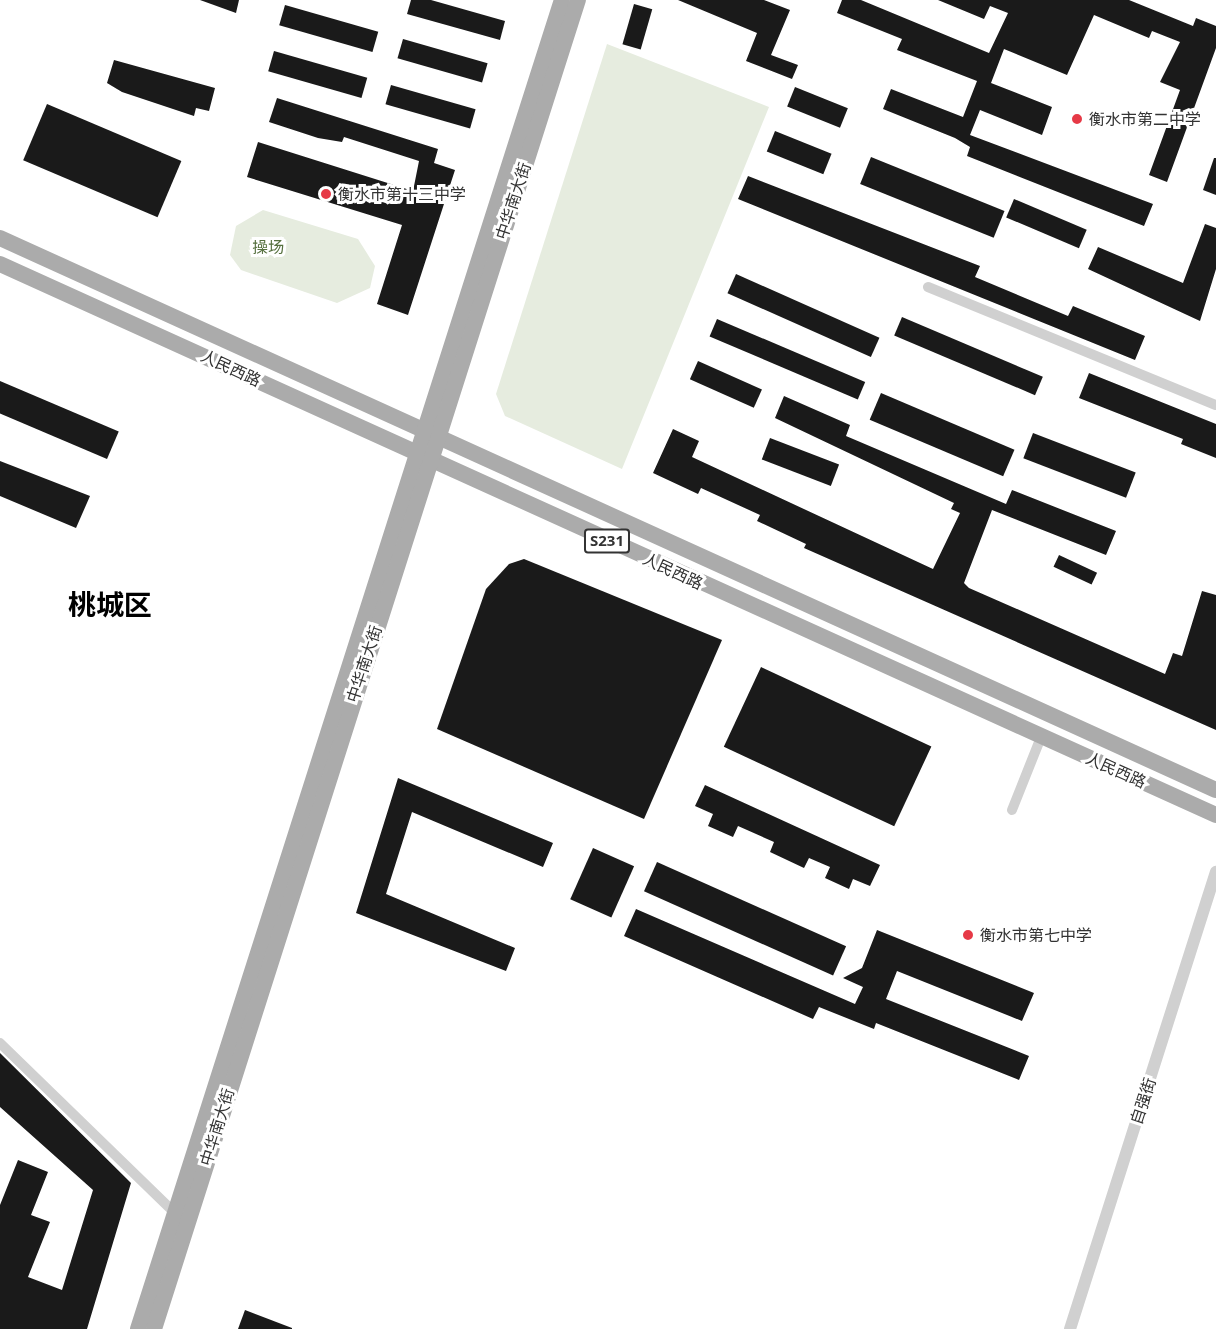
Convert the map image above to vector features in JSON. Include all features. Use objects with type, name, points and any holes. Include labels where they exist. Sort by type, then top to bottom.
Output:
[{"type":"main road","name":"中华南大街","points":[[154,1329],[562,0]]},
{"type":"main road","name":"中华南大街","points":[[430,434],[578,0]]},
{"type":"main road","name":"人民西路","points":[[0,238],[1216,790]]},
{"type":"main road","name":"人民西路","points":[[0,264],[1216,815]]},
{"type":"main road","name":"中华南大街","points":[[138,1329],[174,1212],[423,456]]},
{"type":"street","points":[[928,287],[1216,405]]},
{"type":"street","points":[[1012,810],[1041,737]]},
{"type":"street","name":"自强街","points":[[1070,1329],[1216,873]]},
{"type":"street","points":[[0,1043],[174,1212]]},
{"type":"green space","points":[[607,44],[769,107],[622,469],[505,416],[496,394]]},
{"type":"green space","name":"操场","points":[[263,210],[358,239],[375,266],[370,288],[337,303],[241,270],[230,255],[236,226]]},
{"type":"building","points":[[200,0],[239,0],[236,13]]},
{"type":"building","points":[[411,0],[431,0],[505,21],[500,40],[407,14]]},
{"type":"building","points":[[678,0],[764,0],[790,10],[771,55],[798,65],[792,79],[746,61],[757,33]]},
{"type":"building","points":[[842,0],[861,0],[989,53],[1008,13],[990,6],[984,19],[938,0],[1129,0],[1193,26],[1196,18],[1216,26],[1216,48],[1167,182],[1149,175],[1180,90],[1160,82],[1180,42],[1152,31],[1149,38],[1094,15],[1067,75],[1004,49],[991,83],[1052,107],[1042,135],[980,110],[970,135],[1153,204],[1144,226],[967,156],[970,147],[955,138],[883,109],[891,89],[963,117],[977,81],[897,50],[902,39],[837,13]]},
{"type":"building","points":[[634,4],[652,9],[641,50],[622,44]]},
{"type":"building","points":[[285,5],[378,32],[372,52],[279,25]]},
{"type":"building","points":[[403,39],[488,63],[482,82],[397,58]]},
{"type":"building","points":[[274,51],[367,78],[361,98],[268,71]]},
{"type":"building","points":[[114,60],[215,88],[209,111],[196,108],[194,116],[122,92],[107,83]]},
{"type":"building","points":[[391,85],[476,109],[470,128],[385,104]]},
{"type":"building","points":[[795,87],[848,108],[840,128],[787,106]]},
{"type":"building","points":[[277,98],[438,149],[434,163],[455,170],[408,315],[377,304],[402,225],[247,177],[258,142],[413,191],[419,161],[344,137],[342,142],[318,138],[269,122]]},
{"type":"building","points":[[47,104],[181,161],[158,217],[23,160]]},
{"type":"building","points":[[775,131],[832,154],[823,174],[767,151]]},
{"type":"building","points":[[871,157],[1005,211],[994,238],[860,184]]},
{"type":"building","points":[[1214,158],[1216,158],[1216,195],[1203,190]]},
{"type":"building","points":[[748,176],[980,266],[975,277],[1068,316],[1073,306],[1145,336],[1135,360],[738,199]]},
{"type":"building","points":[[1014,199],[1087,230],[1079,248],[1006,217]]},
{"type":"building","points":[[1205,224],[1216,228],[1216,269],[1200,321],[1088,269],[1098,247],[1183,283]]},
{"type":"building","points":[[736,274],[879,338],[871,357],[727,293]]},
{"type":"building","points":[[902,317],[1043,377],[1035,395],[894,335]]},
{"type":"building","points":[[717,319],[865,382],[858,399],[710,336]]},
{"type":"building","points":[[698,361],[762,389],[754,408],[690,379]]},
{"type":"building","points":[[1089,373],[1216,424],[1216,458],[1181,444],[1183,439],[1079,398]]},
{"type":"building","points":[[0,381],[119,431],[107,459],[0,414]]},
{"type":"building","points":[[881,393],[1014,450],[1003,476],[870,420]]},
{"type":"building","points":[[784,396],[850,425],[846,436],[1006,504],[1012,490],[1116,531],[1106,555],[992,510],[964,583],[969,588],[1165,674],[1173,653],[1182,656],[1202,591],[1216,595],[1216,730],[804,548],[806,544],[757,521],[760,515],[701,488],[698,494],[653,473],[673,429],[699,441],[692,457],[933,569],[960,513],[951,509],[954,503],[775,418]]},
{"type":"building","points":[[1033,433],[1136,472],[1126,498],[1023,458]]},
{"type":"building","points":[[770,438],[839,465],[831,486],[762,459]]},
{"type":"building","points":[[0,461],[90,496],[76,528],[0,496]]},
{"type":"building","points":[[1059,555],[1097,573],[1092,585],[1054,567]]},
{"type":"building","points":[[524,559],[722,640],[644,819],[437,729],[486,589],[509,564]]},
{"type":"building","points":[[761,667],[931,746],[894,826],[724,747]]},
{"type":"building","points":[[398,778],[553,843],[543,867],[412,812],[386,894],[515,948],[506,971],[356,913]]},
{"type":"building","points":[[705,785],[880,865],[870,886],[853,879],[849,889],[825,878],[830,867],[809,858],[804,868],[770,852],[774,842],[738,826],[733,837],[708,826],[713,814],[695,806]]},
{"type":"building","points":[[593,848],[634,866],[611,917],[570,899]]},
{"type":"building","points":[[657,862],[846,946],[833,975],[644,891]]},
{"type":"building","points":[[636,909],[855,1004],[863,987],[843,978],[862,968],[877,930],[1034,993],[1022,1021],[897,971],[886,999],[1029,1056],[1019,1080],[876,1023],[874,1029],[819,1007],[813,1019],[624,936]]},
{"type":"building","points":[[0,1053],[131,1183],[87,1329],[0,1329],[0,1205],[18,1160],[48,1172],[31,1215],[50,1222],[28,1277],[62,1290],[93,1190],[0,1107]]},
{"type":"building","points":[[245,1310],[292,1328],[292,1329],[238,1329]]},
{"type":"place","name":"衡水市第二中学","points":[[1077,119]]},
{"type":"place","name":"衡水市第十三中学","points":[[326,194]]},
{"type":"place","name":"衡水市第七中学","points":[[968,935]]},
{"type":"district","name":"桃城区","points":[[110,604]]}]
